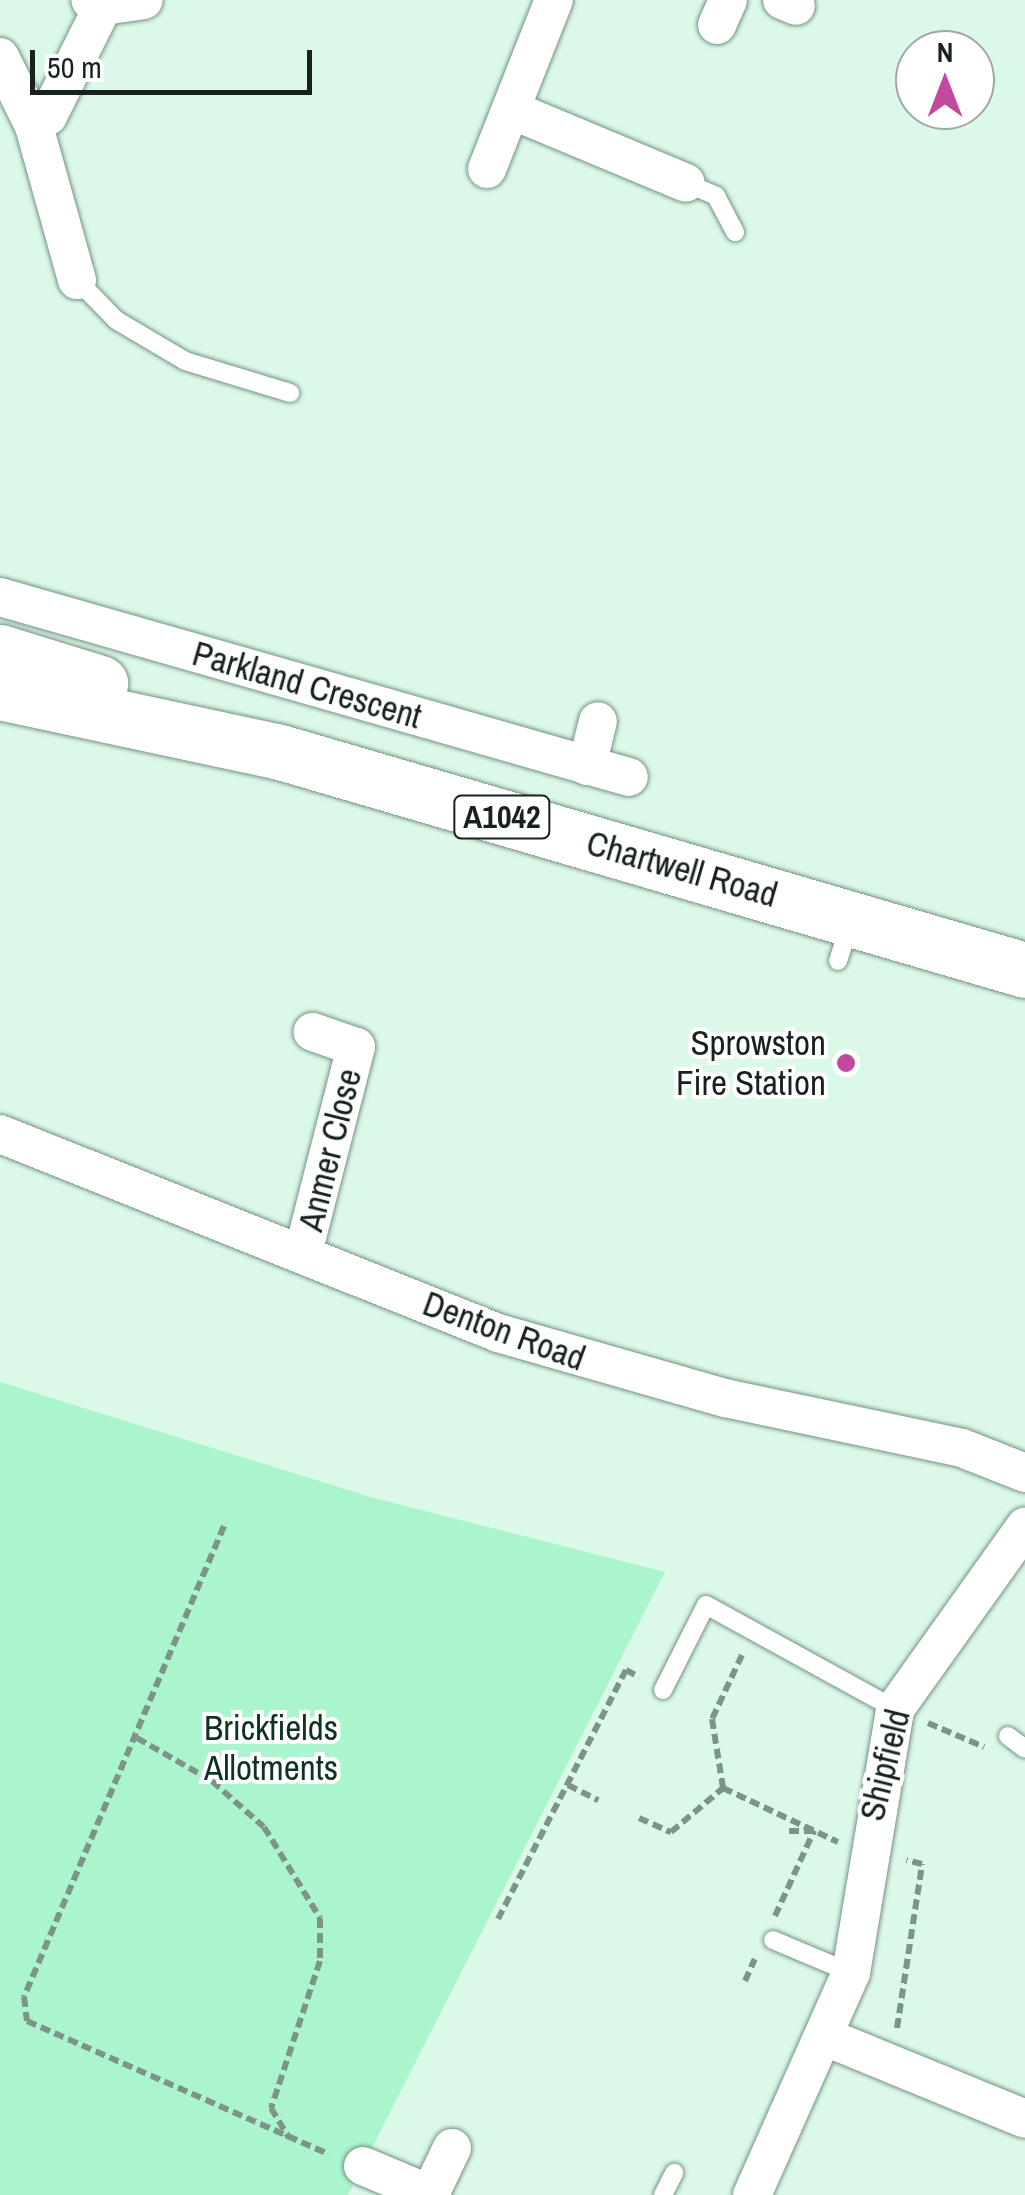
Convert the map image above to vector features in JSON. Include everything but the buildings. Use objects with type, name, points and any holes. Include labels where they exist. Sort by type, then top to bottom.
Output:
[{"type":"highway","name":"Chartwell Road","points":[[0,652],[280,752],[845,940],[1025,970]]},
{"type":"highway","name":"Chartwell Road","points":[[0,692],[280,752]]},
{"type":"street","points":[[34,126],[48,116],[96,3],[144,0]]},
{"type":"street","points":[[487,169],[514,111],[554,0]]},
{"type":"street","points":[[0,57],[34,126],[77,280]]},
{"type":"street","points":[[514,111],[686,182]]},
{"type":"street","name":"Parkland Crescent","points":[[22,592],[628,778]]},
{"type":"street","points":[[587,766],[598,721]]},
{"type":"street","name":"Anmer Close","points":[[303,1253],[373,1050],[312,1032]]},
{"type":"street","name":"Denton Road","points":[[0,1134],[584,1361],[962,1448],[1025,1473]]},
{"type":"street","name":"Shipfield","points":[[752,2195],[850,1974],[867,1843],[894,1709],[1012,1571],[1025,1527]]},
{"type":"street","points":[[823,2036],[1025,2119]]},
{"type":"street","points":[[362,2166],[431,2195],[452,2148]]},
{"type":"lane","points":[[686,182],[716,196],[734,232]]},
{"type":"lane","points":[[77,280],[116,320],[186,361],[290,393]]},
{"type":"lane","points":[[663,1690],[706,1605],[894,1709]]},
{"type":"lane","points":[[767,1939],[850,1974]]},
{"type":"lane","points":[[663,2195],[674,2173]]},
{"type":"path","points":[[224,1526],[24,1997],[27,2021],[290,2139],[362,2166]]},
{"type":"path","points":[[723,1788],[712,1719],[753,1631]]},
{"type":"path","points":[[498,1919],[626,1670],[640,1677]]},
{"type":"path","points":[[894,1709],[968,1734],[992,1753],[1015,1741]]},
{"type":"path","points":[[137,1738],[212,1782],[264,1827],[320,1918],[320,1961],[270,2108],[290,2139]]},
{"type":"path","points":[[568,1785],[598,1800]]},
{"type":"path","points":[[639,1818],[671,1832],[723,1788]]},
{"type":"path","points":[[723,1788],[814,1831],[867,1843],[922,1864],[887,2064]]},
{"type":"path","points":[[786,1831],[814,1831]]},
{"type":"path","points":[[745,1981],[814,1831]]},
{"type":"green space","name":"Brickfields Allotments","points":[[0,1382],[374,1498],[665,1572],[348,2195],[0,2195]]},
{"type":"place","name":"Sprowston Fire Station","points":[[846,1063]]}]
